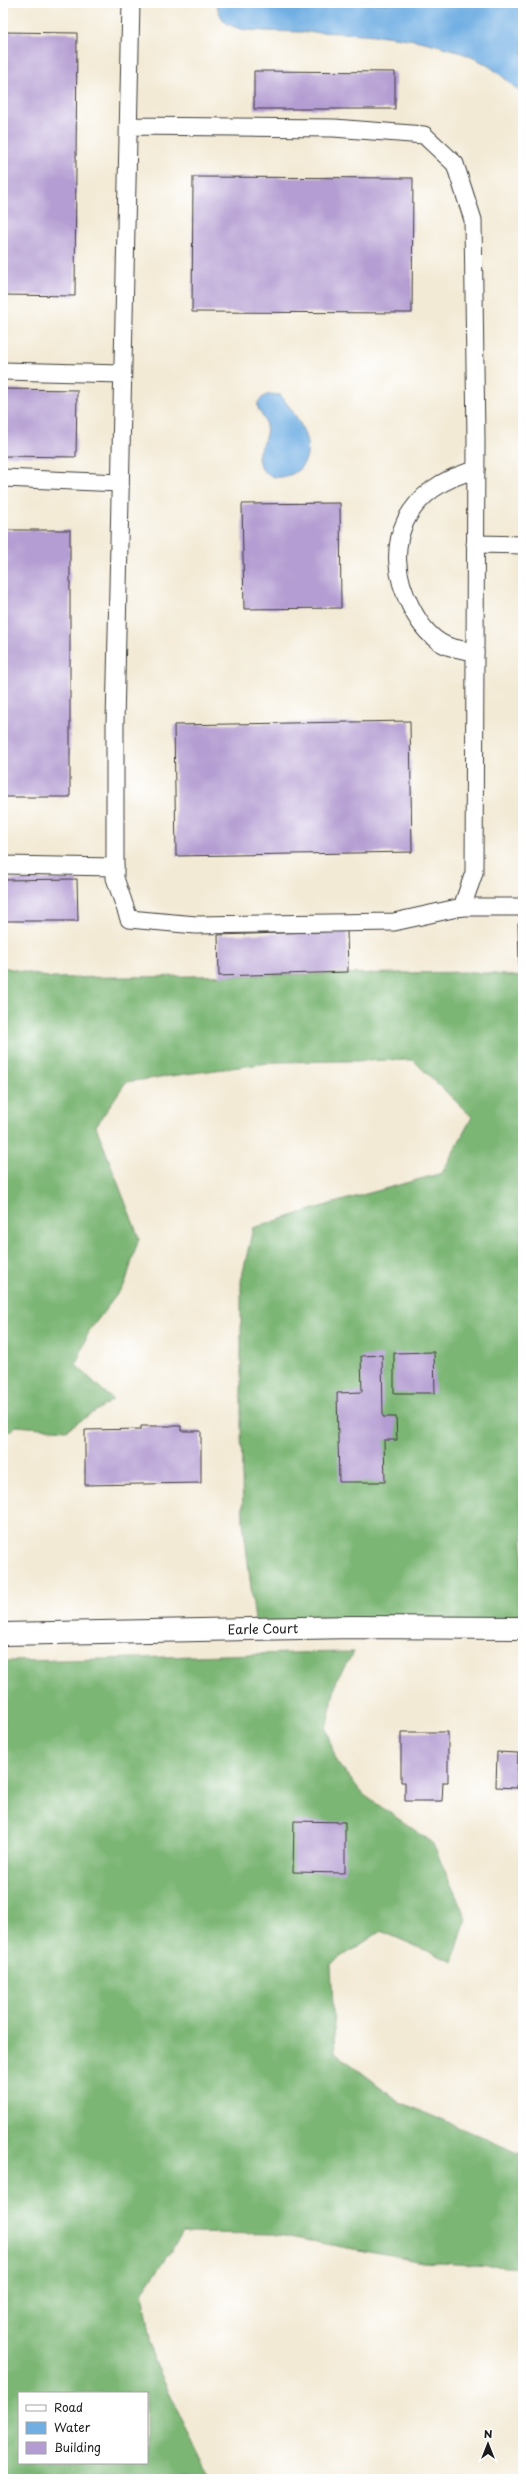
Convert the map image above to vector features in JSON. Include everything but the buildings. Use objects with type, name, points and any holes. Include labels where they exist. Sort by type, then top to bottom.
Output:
[{"type":"street","name":"Earle Court","points":[[3,1634],[353,1627],[523,1628]]},
{"type":"lane","points":[[131,3],[115,715],[115,878],[129,919],[196,925],[394,922],[462,907],[523,907]]},
{"type":"lane","points":[[128,126],[334,128],[424,135],[455,164],[472,220],[476,470],[474,873],[462,907]]},
{"type":"lane","points":[[3,371],[122,374]]},
{"type":"lane","points":[[475,652],[444,645],[419,623],[405,596],[399,569],[398,540],[409,512],[435,486],[456,474],[476,470]]},
{"type":"lane","points":[[3,478],[120,483]]},
{"type":"lane","points":[[475,544],[523,545]]},
{"type":"lane","points":[[3,865],[115,867]]},
{"type":"green space","points":[[3,967],[51,978],[475,972],[523,977],[523,1629],[256,1629],[243,1522],[241,1428],[241,1281],[253,1228],[337,1202],[442,1173],[472,1117],[413,1060],[276,1062],[126,1082],[96,1126],[139,1238],[125,1284],[89,1331],[76,1365],[113,1400],[66,1430],[16,1426],[3,1437]]},
{"type":"green space","points":[[354,1652],[337,1679],[326,1729],[337,1763],[364,1795],[432,1842],[466,1918],[453,1962],[381,1931],[331,1964],[335,2052],[400,2102],[523,2155],[523,2268],[422,2262],[273,2234],[183,2233],[142,2293],[154,2362],[210,2479],[3,2479],[3,1661]]},
{"type":"water","points":[[216,3],[523,3],[523,95],[503,76],[486,64],[453,50],[425,42],[366,34],[246,30],[229,25],[220,15]]},
{"type":"water","points":[[269,394],[280,395],[301,426],[307,444],[305,461],[301,467],[295,472],[282,477],[275,477],[268,474],[263,470],[258,458],[267,430],[258,405],[262,398]]}]
